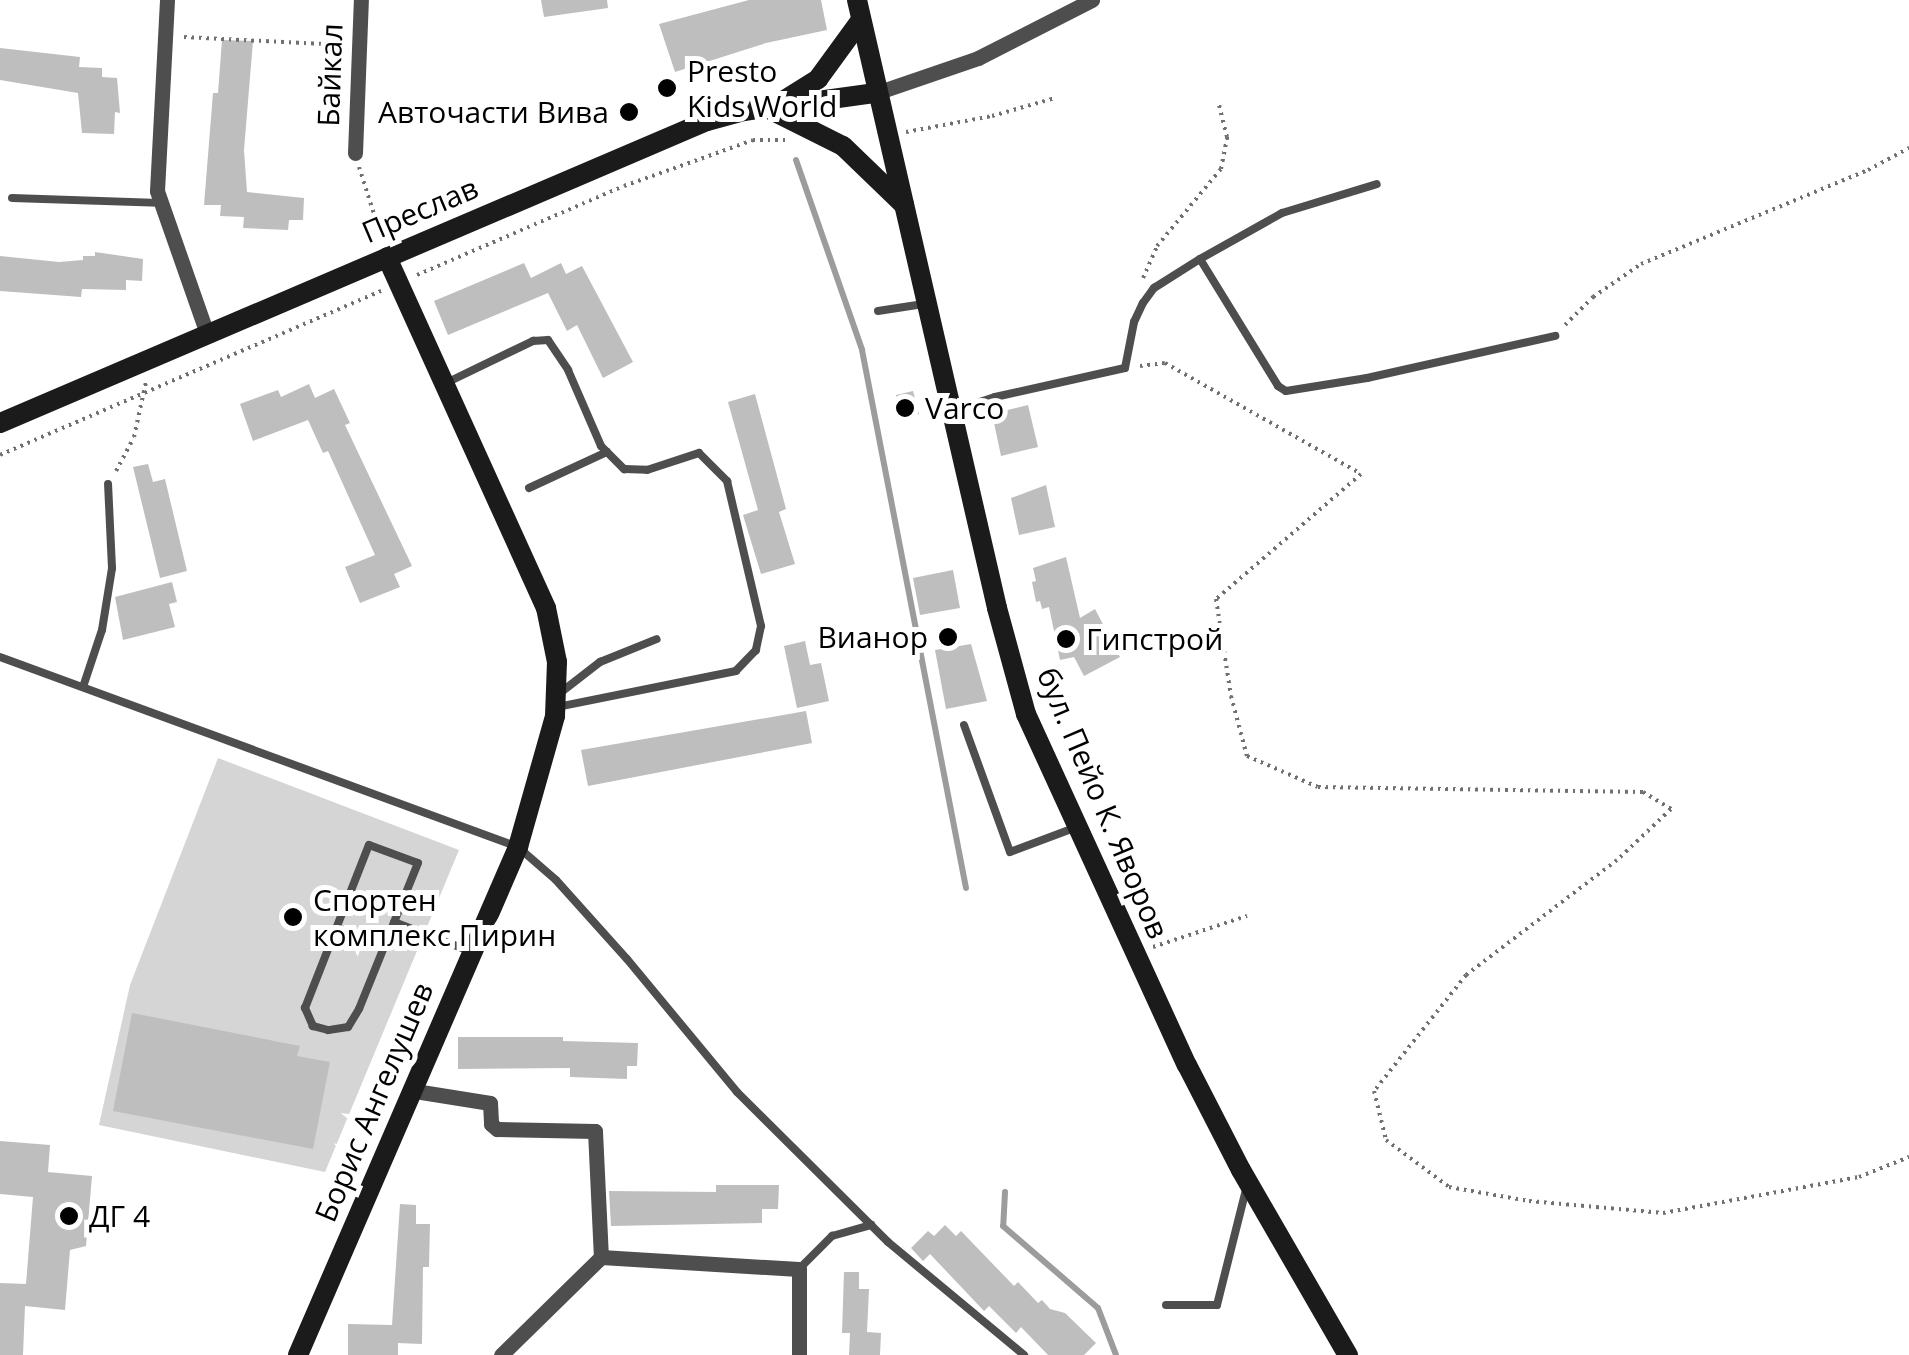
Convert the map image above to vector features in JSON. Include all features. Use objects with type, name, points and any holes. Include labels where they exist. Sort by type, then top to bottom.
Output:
[{"type":"street","points":[[167,0],[157,166],[160,203],[207,334]]},
{"type":"street","name":"Байкал","points":[[355,153],[360,0]]},
{"type":"street","points":[[876,94],[978,58],[1092,0]]},
{"type":"street","points":[[769,109],[818,79],[859,10]]},
{"type":"street","name":"бул. Пейо К. Яворов","points":[[859,10],[1018,690],[1135,954],[1248,1182],[1348,1355]]},
{"type":"street","name":"Преслав","points":[[0,424],[707,121],[876,94]]},
{"type":"street","points":[[769,109],[843,146],[905,206]]},
{"type":"street","name":"Борис Ангелушев","points":[[298,1355],[518,847],[545,764],[556,702],[557,662],[546,608],[387,256]]},
{"type":"street","points":[[415,1091],[490,1103],[491,1124],[497,1129],[595,1132],[601,1257]]},
{"type":"street","points":[[501,1355],[601,1257],[800,1270],[799,1355]]},
{"type":"lane","points":[[952,411],[995,397],[1125,368],[1134,322],[1154,288],[1282,214],[1377,184]]},
{"type":"lane","points":[[12,198],[160,203]]},
{"type":"lane","points":[[1200,259],[1278,386],[1286,391],[1349,382],[1555,336]]},
{"type":"lane","points":[[878,312],[927,303]]},
{"type":"lane","points":[[442,385],[532,340],[548,340],[568,370],[607,452],[624,469],[647,470],[699,453],[712,462],[727,482],[761,626],[756,650],[736,670],[556,702]]},
{"type":"lane","points":[[529,488],[607,452]]},
{"type":"lane","points":[[83,688],[102,630],[112,568],[108,484]]},
{"type":"lane","points":[[556,702],[600,662],[657,640]]},
{"type":"lane","points":[[0,657],[518,847],[556,880],[604,933],[738,1092],[871,1224],[1024,1355]]},
{"type":"lane","points":[[964,725],[1010,852],[1078,827]]},
{"type":"lane","points":[[369,845],[418,863],[394,922],[348,1026],[328,1030],[313,1026],[305,1008],[310,990],[369,845]]},
{"type":"lane","points":[[394,922],[470,951]]},
{"type":"lane","points":[[1166,1305],[1217,1305],[1248,1182]]},
{"type":"lane","points":[[800,1270],[832,1236],[871,1224]]},
{"type":"path","points":[[166,36],[359,46]]},
{"type":"path","points":[[886,134],[946,126],[1055,98]]},
{"type":"path","points":[[1142,285],[1158,246],[1222,168],[1227,137],[1218,102]]},
{"type":"path","points":[[1555,336],[1594,297],[1641,264],[1868,170],[1909,148]]},
{"type":"path","points":[[355,153],[387,256]]},
{"type":"path","points":[[108,484],[134,437],[151,358]]},
{"type":"path","points":[[1125,368],[1166,363],[1361,474],[1216,599],[1231,696],[1247,756],[1318,787],[1643,792],[1671,809],[1617,860],[1466,975],[1374,1091],[1386,1140],[1449,1187],[1528,1201],[1663,1213],[1859,1177],[1909,1157]]},
{"type":"path","points":[[1135,954],[1206,926],[1247,916]]},
{"type":"shaded area","name":"Спортен комплекс Пирин","points":[[218,758],[459,850],[325,1172],[99,1125],[130,985]]},
{"type":"building","points":[[541,0],[607,0],[608,8],[544,17]]},
{"type":"building","points":[[749,0],[821,0],[827,30],[766,43],[675,72],[659,24]]},
{"type":"building","points":[[222,40],[253,41],[244,150],[247,192],[304,198],[303,220],[289,220],[288,230],[243,228],[244,217],[220,216],[221,205],[204,205],[213,93],[218,93]]},
{"type":"building","points":[[0,48],[80,57],[79,67],[102,68],[102,77],[117,78],[120,113],[115,112],[114,134],[82,133],[78,93],[0,80]]},
{"type":"building","points":[[95,252],[143,259],[142,281],[126,280],[126,290],[82,289],[81,297],[0,291],[0,256],[59,262],[83,260],[83,256],[95,256]]},
{"type":"building","points":[[524,263],[531,278],[561,263],[566,274],[582,266],[633,362],[603,378],[577,325],[567,331],[548,293],[448,335],[434,301]]},
{"type":"building","points":[[309,384],[315,398],[334,389],[350,423],[345,425],[412,566],[394,574],[400,587],[360,603],[345,567],[375,555],[328,451],[323,453],[308,420],[253,441],[240,404],[278,390],[281,397]]},
{"type":"building","points":[[913,391],[919,414],[901,418],[896,395]]},
{"type":"building","points":[[755,394],[786,509],[779,512],[795,564],[761,574],[743,515],[758,510],[728,402]]},
{"type":"building","points":[[1028,405],[1038,447],[1001,456],[993,418],[1000,416],[999,412]]},
{"type":"building","points":[[148,464],[153,482],[165,479],[187,571],[160,578],[133,467]]},
{"type":"building","points":[[1046,485],[1055,527],[1019,535],[1011,498]]},
{"type":"building","points":[[1066,557],[1080,618],[1095,609],[1120,657],[1084,676],[1074,657],[1060,660],[1049,607],[1042,609],[1040,601],[1036,602],[1032,582],[1036,581],[1033,568]]},
{"type":"building","points":[[953,570],[960,608],[920,615],[913,578]]},
{"type":"building","points":[[172,582],[177,602],[169,604],[175,627],[123,640],[115,597]]},
{"type":"building","points":[[805,641],[810,665],[821,663],[829,701],[797,708],[784,646]]},
{"type":"building","points":[[971,644],[987,701],[946,709],[935,650]]},
{"type":"building","points":[[806,711],[812,743],[588,786],[581,750]]},
{"type":"building","points":[[132,1013],[300,1046],[297,1056],[330,1062],[313,1149],[113,1111]]},
{"type":"building","points":[[458,1037],[563,1037],[563,1041],[638,1043],[637,1066],[627,1066],[627,1079],[570,1077],[570,1068],[458,1069]]},
{"type":"building","points":[[0,1141],[50,1145],[48,1172],[92,1176],[86,1246],[70,1250],[65,1310],[25,1306],[23,1355],[0,1355],[0,1283],[26,1284],[33,1197],[0,1194]]},
{"type":"building","points":[[716,1185],[779,1185],[778,1209],[762,1209],[762,1223],[611,1226],[609,1191],[716,1192]]},
{"type":"building","points":[[400,1204],[416,1205],[416,1224],[430,1224],[429,1267],[423,1267],[422,1344],[398,1343],[398,1355],[348,1355],[348,1324],[392,1325]]},
{"type":"building","points":[[945,1225],[956,1236],[961,1231],[1014,1286],[1018,1282],[1038,1303],[1042,1300],[1050,1309],[1065,1313],[1096,1343],[1084,1355],[1048,1355],[1021,1327],[1016,1333],[989,1306],[984,1311],[930,1254],[923,1261],[911,1248],[928,1231],[934,1236]]},
{"type":"building","points":[[844,1272],[859,1272],[859,1289],[869,1289],[867,1332],[881,1333],[880,1355],[849,1355],[850,1333],[842,1333]]},
{"type":"waterway","points":[[796,160],[862,350],[966,888]]},
{"type":"waterway","points":[[1005,1192],[1003,1226],[1098,1308],[1116,1355]]},
{"type":"place","name":"Presto Kids World","points":[[667,88]]},
{"type":"place","name":"Авточасти Вива","points":[[629,112]]},
{"type":"place","name":"Varco","points":[[905,408]]},
{"type":"place","name":"Вианор","points":[[948,637]]},
{"type":"place","name":"Гипстрой","points":[[1066,639]]},
{"type":"place","name":"Спортен комплекс Пирин","points":[[293,917]]},
{"type":"place","name":"ДГ 4","points":[[69,1216]]}]
